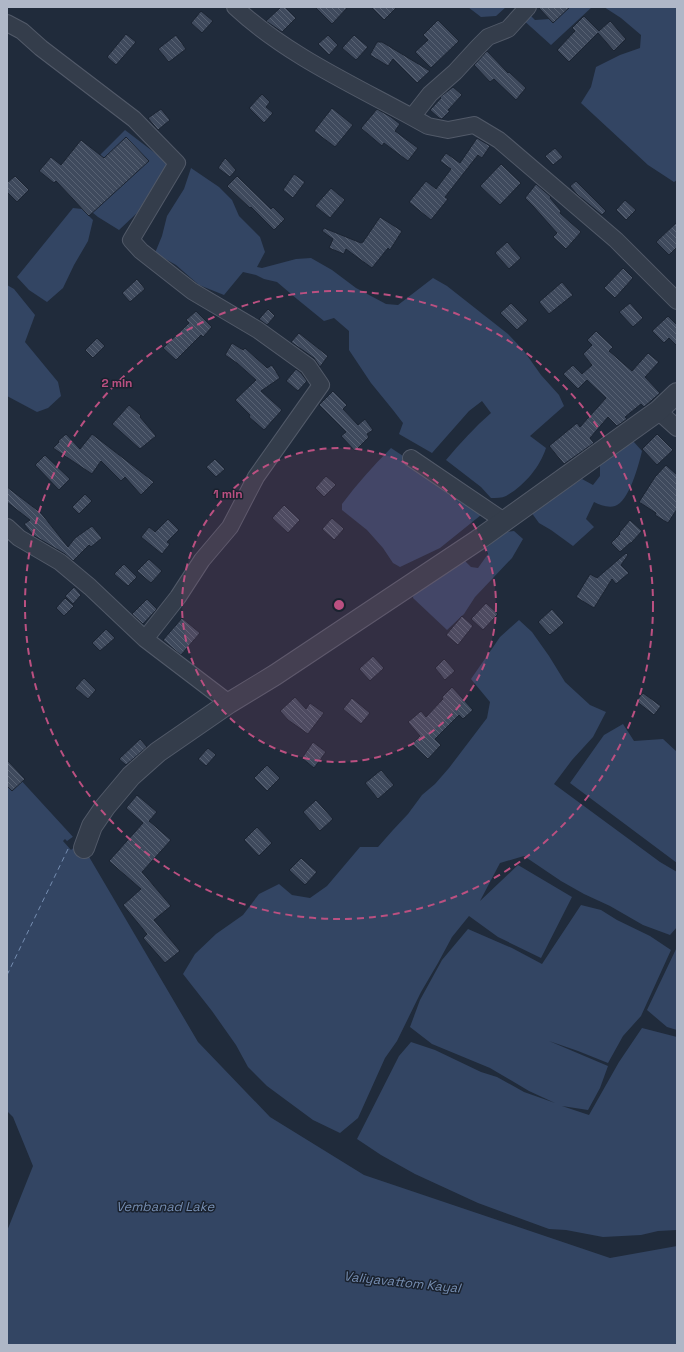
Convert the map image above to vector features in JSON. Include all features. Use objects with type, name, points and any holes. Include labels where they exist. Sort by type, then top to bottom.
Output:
[{"type":"street","points":[[235,7],[297,55],[428,126],[448,130],[474,125],[500,140],[616,240],[677,301]]},
{"type":"street","points":[[412,117],[430,94],[455,72],[488,37],[508,29],[528,7]]},
{"type":"street","points":[[7,23],[22,31],[41,48],[134,119],[177,163],[131,240],[141,251],[192,292],[258,330],[308,366],[320,385],[256,477],[230,527],[202,560],[178,597],[145,639]]},
{"type":"street","points":[[84,848],[92,826],[105,807],[131,776],[158,752],[229,703],[275,675],[478,540],[658,410],[677,393]]},
{"type":"street","points":[[658,410],[677,428]]},
{"type":"street","points":[[411,458],[504,521]]},
{"type":"street","points":[[7,527],[19,538],[60,562],[90,587],[145,639],[229,703]]},
{"type":"water","points":[[468,7],[506,7],[496,16],[481,17]]},
{"type":"water","points":[[568,7],[592,7],[551,45],[521,18],[525,10],[535,20],[550,19]]},
{"type":"water","points":[[604,7],[677,7],[677,180],[674,182],[648,165],[581,103],[591,87],[596,67],[620,55],[640,48],[641,35],[621,18]]},
{"type":"water","points":[[125,130],[168,163],[137,213],[119,230],[98,217],[71,195],[86,172],[101,154]]},
{"type":"water","points":[[191,168],[219,187],[232,200],[239,216],[260,237],[265,252],[257,267],[262,268],[296,259],[311,258],[332,270],[356,288],[386,304],[398,305],[433,278],[447,286],[508,334],[524,351],[541,375],[559,395],[564,406],[530,436],[546,448],[540,462],[525,481],[506,496],[501,498],[491,498],[481,487],[446,460],[468,435],[491,413],[482,401],[469,411],[432,453],[399,434],[403,423],[371,383],[349,350],[349,331],[334,318],[324,321],[277,282],[243,272],[224,295],[199,285],[176,265],[155,253],[162,236],[167,216],[184,189]]},
{"type":"water","points":[[73,208],[82,209],[93,220],[88,241],[63,288],[47,302],[29,290],[17,277]]},
{"type":"water","points":[[7,285],[14,289],[35,315],[25,342],[58,382],[61,396],[48,408],[37,412],[7,396]]},
{"type":"water","points":[[633,441],[642,451],[633,482],[625,498],[620,503],[612,507],[594,502],[586,519],[594,527],[573,546],[539,523],[531,512],[582,479],[593,485],[600,476],[600,463]]},
{"type":"water","points":[[391,448],[486,511],[440,548],[400,567],[393,563],[383,548],[367,530],[342,510],[342,504],[365,475]]},
{"type":"water","points":[[514,531],[523,539],[512,558],[475,597],[464,614],[447,630],[413,598],[414,591],[464,560],[471,567],[478,568],[488,554],[486,548],[505,532]]},
{"type":"water","points":[[519,620],[532,632],[565,682],[590,705],[606,712],[593,737],[572,760],[554,784],[660,862],[677,872],[677,927],[670,935],[643,925],[561,881],[524,856],[500,863],[480,901],[518,865],[572,897],[541,958],[498,937],[469,916],[452,937],[421,992],[397,1041],[385,1058],[358,1118],[340,1133],[313,1120],[267,1086],[248,1067],[236,1045],[183,974],[195,954],[216,934],[243,915],[259,894],[279,884],[292,895],[310,898],[327,886],[360,847],[378,847],[408,814],[422,795],[435,784],[449,768],[487,718],[490,702],[471,679],[500,637]]},
{"type":"water","points":[[623,724],[634,741],[663,739],[677,752],[677,863],[570,783],[604,735]]},
{"type":"water","name":"Vembanad Lake","points":[[7,765],[85,850],[198,1042],[270,1117],[364,1175],[610,1258],[677,1246],[677,1345],[7,1345],[7,1231],[33,1166],[13,1117],[7,1111]]},
{"type":"water","points":[[581,905],[601,910],[617,920],[650,936],[671,950],[641,1016],[623,1036],[608,1063],[549,1041],[608,1066],[600,1088],[588,1110],[562,1106],[589,1115],[619,1062],[642,1028],[677,1037],[677,1230],[658,1231],[641,1235],[603,1237],[566,1230],[549,1229],[478,1203],[415,1174],[381,1155],[357,1139],[399,1056],[411,1042],[435,1050],[481,1072],[497,1077],[524,1092],[555,1103],[529,1091],[490,1068],[432,1044],[410,1027],[420,1000],[442,960],[468,929],[512,948],[542,964]]},
{"type":"water","points":[[677,947],[677,1030],[667,1027],[647,1010]]},
{"type":"pier","points":[[74,836],[80,842],[71,850],[63,841],[65,839],[67,841]]},
{"type":"building","points":[[281,7],[285,7],[296,18],[282,32],[266,21]]},
{"type":"building","points":[[315,7],[348,7],[332,24]]},
{"type":"building","points":[[371,7],[397,7],[384,20]]},
{"type":"building","points":[[538,7],[570,7],[553,23]]},
{"type":"building","points":[[201,11],[213,21],[202,33],[191,23]]},
{"type":"building","points":[[584,16],[599,31],[610,21],[626,39],[614,51],[598,33],[569,62],[557,50],[575,31],[572,28]]},
{"type":"building","points":[[438,20],[459,41],[431,68],[415,52],[428,40],[423,35]]},
{"type":"building","points":[[126,34],[136,42],[116,65],[107,57]]},
{"type":"building","points":[[176,35],[186,49],[169,62],[158,49]]},
{"type":"building","points":[[328,35],[338,45],[329,55],[318,44]]},
{"type":"building","points":[[354,35],[368,47],[356,60],[342,48]]},
{"type":"building","points":[[377,42],[382,42],[430,71],[417,83],[393,59],[388,66],[370,55]]},
{"type":"building","points":[[487,51],[508,73],[509,72],[526,88],[516,100],[494,79],[490,82],[474,65]]},
{"type":"building","points":[[453,87],[462,95],[442,119],[439,118],[430,110],[441,98],[440,97]]},
{"type":"building","points":[[262,94],[270,102],[266,107],[273,113],[264,123],[249,108]]},
{"type":"building","points":[[332,108],[353,125],[335,147],[314,131]]},
{"type":"building","points":[[161,109],[170,120],[158,130],[148,118]]},
{"type":"building","points":[[377,109],[400,124],[395,131],[418,148],[408,161],[384,143],[382,146],[361,128]]},
{"type":"building","points":[[126,137],[149,161],[89,216],[56,181],[54,183],[39,171],[51,157],[61,165],[81,140],[104,158]]},
{"type":"building","points":[[477,138],[490,146],[482,158],[478,155],[445,197],[448,199],[431,220],[409,202],[426,181],[436,189],[451,169],[440,161],[446,153],[460,163]]},
{"type":"building","points":[[555,148],[563,157],[553,165],[545,156]]},
{"type":"building","points":[[225,158],[236,170],[230,177],[218,168]]},
{"type":"building","points":[[501,164],[521,183],[500,205],[480,186]]},
{"type":"building","points":[[294,174],[305,182],[293,198],[283,190]]},
{"type":"building","points":[[15,176],[29,190],[17,202],[7,192],[7,183]]},
{"type":"building","points":[[237,176],[271,209],[273,207],[285,219],[274,230],[227,186]]},
{"type":"building","points":[[576,181],[606,211],[602,215],[578,195],[570,186]]},
{"type":"building","points":[[536,184],[551,197],[550,198],[561,211],[560,213],[581,232],[566,249],[553,237],[557,233],[525,198]]},
{"type":"building","points":[[331,188],[345,200],[330,218],[315,206]]},
{"type":"building","points":[[625,200],[636,210],[626,220],[616,210]]},
{"type":"building","points":[[380,217],[402,231],[390,250],[388,248],[372,268],[346,249],[344,254],[329,248],[333,239],[322,231],[324,228],[361,243]]},
{"type":"building","points":[[677,222],[677,247],[669,255],[656,242]]},
{"type":"building","points":[[507,242],[521,258],[509,269],[495,253]]},
{"type":"building","points":[[623,268],[633,278],[615,298],[604,288]]},
{"type":"building","points":[[137,279],[145,289],[130,302],[122,293]]},
{"type":"building","points":[[562,282],[573,295],[549,314],[539,302]]},
{"type":"building","points":[[511,303],[528,320],[517,330],[500,313]]},
{"type":"building","points":[[630,303],[643,318],[633,327],[619,312]]},
{"type":"building","points":[[268,309],[275,316],[267,325],[259,319]]},
{"type":"building","points":[[196,311],[212,327],[203,337],[201,335],[176,360],[163,348],[189,323],[186,320]]},
{"type":"building","points":[[668,316],[677,325],[677,346],[669,338],[664,343],[652,331]]},
{"type":"building","points":[[596,331],[613,347],[609,351],[632,371],[648,353],[659,362],[645,377],[660,393],[644,407],[641,404],[625,417],[627,419],[617,426],[608,417],[590,438],[594,443],[564,464],[549,446],[577,423],[580,427],[606,398],[587,380],[578,389],[563,374],[573,365],[582,374],[592,365],[583,354],[592,345],[587,340]]},
{"type":"building","points":[[299,333],[328,356],[320,367],[314,358],[291,342]]},
{"type":"building","points":[[97,338],[105,346],[93,358],[85,350]]},
{"type":"building","points":[[232,343],[243,350],[245,348],[267,368],[272,365],[280,378],[261,391],[282,410],[264,430],[249,417],[250,415],[235,400],[256,380],[237,363],[225,355]]},
{"type":"building","points":[[296,369],[307,381],[298,391],[286,381]]},
{"type":"building","points":[[333,391],[347,405],[343,409],[358,425],[365,419],[373,430],[367,434],[369,437],[355,451],[341,436],[346,432],[319,405]]},
{"type":"building","points":[[129,405],[141,416],[140,417],[156,436],[140,449],[112,424]]},
{"type":"building","points":[[66,434],[80,449],[92,434],[154,482],[141,495],[125,477],[121,481],[101,461],[92,474],[53,448]]},
{"type":"building","points":[[657,434],[673,450],[657,465],[642,449]]},
{"type":"building","points":[[45,455],[70,479],[59,490],[35,465]]},
{"type":"building","points":[[215,459],[225,469],[216,477],[206,467]]},
{"type":"building","points":[[666,465],[677,475],[677,509],[668,523],[639,502],[655,477]]},
{"type":"building","points":[[326,476],[336,485],[324,497],[315,488]]},
{"type":"building","points":[[7,487],[41,513],[68,547],[75,538],[92,526],[102,538],[91,547],[89,545],[73,561],[65,554],[33,535],[24,524],[30,520],[7,502]]},
{"type":"building","points":[[85,494],[92,501],[79,514],[72,507]]},
{"type":"building","points":[[284,505],[300,520],[288,533],[272,518]]},
{"type":"building","points":[[332,518],[344,529],[334,540],[322,529]]},
{"type":"building","points":[[168,519],[179,530],[167,542],[170,544],[162,554],[141,537],[149,527],[155,532]]},
{"type":"building","points":[[630,520],[642,531],[620,552],[611,543],[620,534],[619,533]]},
{"type":"building","points":[[626,553],[628,555],[621,565],[629,573],[616,584],[612,579],[594,608],[576,597],[590,574],[597,578]]},
{"type":"building","points":[[149,559],[162,571],[151,583],[137,571]]},
{"type":"building","points":[[124,564],[137,577],[128,586],[114,574]]},
{"type":"building","points":[[74,587],[81,595],[73,604],[65,596]]},
{"type":"building","points":[[65,598],[74,606],[64,616],[56,608]]},
{"type":"building","points":[[147,599],[157,609],[143,624],[132,614]]},
{"type":"building","points":[[486,603],[498,614],[483,630],[471,619]]},
{"type":"building","points":[[552,609],[564,623],[550,635],[538,622]]},
{"type":"building","points":[[462,616],[473,626],[458,645],[446,635]]},
{"type":"building","points":[[182,618],[200,633],[181,655],[163,640]]},
{"type":"building","points":[[106,629],[115,638],[100,651],[92,643]]},
{"type":"building","points":[[373,656],[384,668],[370,681],[359,669]]},
{"type":"building","points":[[444,659],[455,671],[445,680],[435,668]]},
{"type":"building","points":[[84,678],[96,690],[88,699],[75,688]]},
{"type":"building","points":[[452,687],[473,710],[463,719],[459,715],[435,739],[441,745],[428,759],[412,744],[420,736],[408,722],[421,711],[426,717]]},
{"type":"building","points":[[643,693],[661,706],[654,715],[636,701]]},
{"type":"building","points":[[295,697],[306,709],[310,703],[324,713],[308,734],[288,720],[280,711]]},
{"type":"building","points":[[352,698],[370,713],[361,724],[343,709]]},
{"type":"building","points":[[140,739],[147,747],[126,765],[119,759]]},
{"type":"building","points":[[313,742],[326,752],[314,768],[302,758]]},
{"type":"building","points":[[208,748],[216,755],[206,766],[198,759]]},
{"type":"building","points":[[7,760],[25,779],[12,791],[7,786]]},
{"type":"building","points":[[267,765],[280,778],[267,791],[254,778]]},
{"type":"building","points":[[381,770],[394,785],[378,799],[365,783]]},
{"type":"building","points":[[137,795],[157,812],[149,821],[171,840],[142,872],[171,906],[154,920],[180,951],[165,963],[143,938],[147,934],[123,905],[141,889],[109,861],[143,823],[126,808]]},
{"type":"building","points":[[316,800],[333,819],[320,831],[303,812]]},
{"type":"building","points":[[257,827],[272,843],[259,856],[244,840]]},
{"type":"building","points":[[301,858],[317,872],[305,885],[289,870]]},
{"type":"ferry route","points":[[7,975],[69,847]]},
{"type":"water label","name":"Valiyavattom Kayal","points":[[402,1282]]}]
